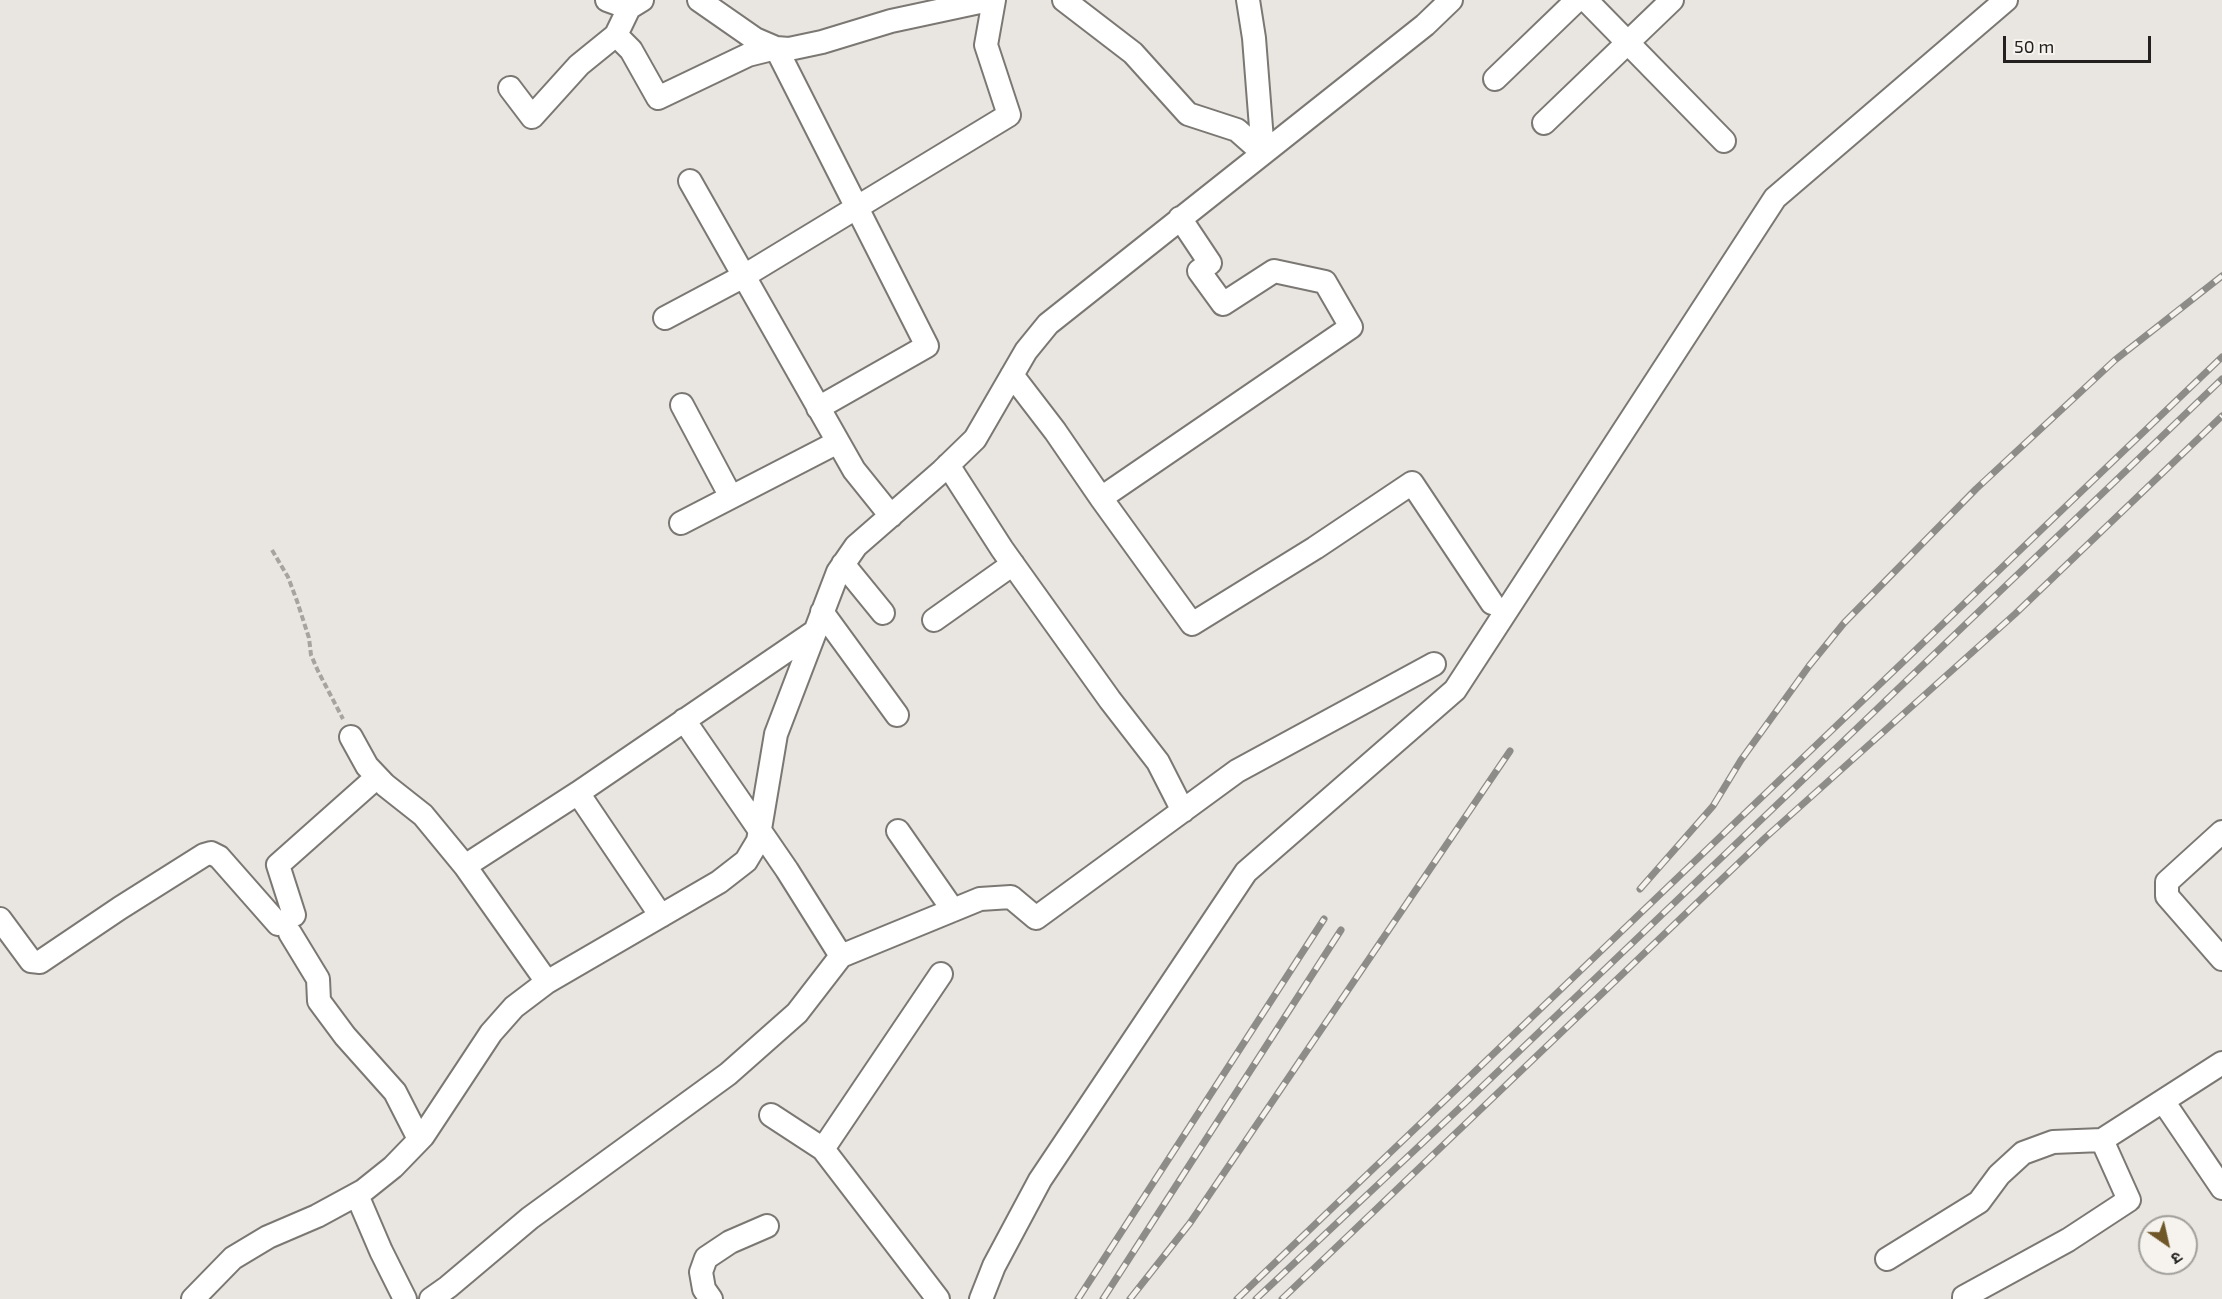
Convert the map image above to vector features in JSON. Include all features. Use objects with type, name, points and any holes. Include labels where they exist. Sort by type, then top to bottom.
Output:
[{"type":"street","points":[[510,88],[532,117],[579,65],[616,35],[635,4],[607,0]]},
{"type":"street","points":[[699,0],[755,39],[776,48],[927,346],[818,408]]},
{"type":"street","points":[[616,35],[631,50],[658,98],[748,55],[776,48],[789,49],[891,21],[989,0]]},
{"type":"street","points":[[665,318],[744,276],[1009,115],[986,45],[994,0]]},
{"type":"street","points":[[1064,0],[1133,53],[1188,114],[1237,130],[1263,153]]},
{"type":"street","points":[[1248,0],[1254,38],[1263,153]]},
{"type":"street","points":[[194,1299],[233,1258],[268,1237],[317,1216],[357,1195],[393,1167],[420,1139],[491,1033],[514,1007],[547,982],[719,882],[746,861],[758,841],[776,734],[838,572],[856,546],[975,439],[1026,351],[1048,324],[1425,26],[1451,0]]},
{"type":"street","points":[[1495,79],[1577,0]]},
{"type":"street","points":[[1586,0],[1724,141]]},
{"type":"street","points":[[1544,123],[1672,0]]},
{"type":"street","points":[[981,1299],[994,1266],[1040,1180],[1246,872],[1455,690],[1775,198],[2006,0]]},
{"type":"street","points":[[690,181],[854,470],[891,516]]},
{"type":"street","points":[[1101,498],[1351,327],[1324,282],[1274,271],[1223,304],[1198,271],[1210,263],[1180,219]]},
{"type":"street","points":[[1012,375],[1055,431],[1192,624],[1315,548],[1412,483],[1492,603]]},
{"type":"street","points":[[682,405],[731,497]]},
{"type":"street","points":[[681,523],[838,442]]},
{"type":"street","points":[[948,465],[1013,564],[1110,700],[1158,762],[1183,811]]},
{"type":"street","points":[[843,564],[883,613]]},
{"type":"street","points":[[934,620],[1013,564]]},
{"type":"street","points":[[818,622],[897,715]]},
{"type":"street","points":[[465,866],[578,793],[684,720],[818,622]]},
{"type":"street","points":[[441,1297],[530,1218],[728,1074],[797,1013],[841,956],[980,899],[1011,897],[1036,918],[1237,771],[1434,664]]},
{"type":"street","points":[[684,720],[760,830],[841,956]]},
{"type":"street","points":[[351,736],[367,766],[385,785],[423,815],[465,866],[547,982]]},
{"type":"street","points":[[288,924],[278,865],[377,777]]},
{"type":"street","points":[[578,793],[661,916]]},
{"type":"street","points":[[898,831],[953,910]]},
{"type":"street","points":[[2222,832],[2167,882],[2167,896],[2222,959]]},
{"type":"street","points":[[0,919],[31,961],[40,962],[204,855],[211,853],[219,857],[288,924],[318,979],[319,1001],[345,1036],[396,1092],[420,1139]]},
{"type":"street","points":[[823,1149],[941,974]]},
{"type":"street","points":[[1887,1259],[1979,1202],[1999,1175],[2023,1154],[2053,1142],[2102,1140],[2222,1063]]},
{"type":"street","points":[[2163,1101],[2222,1188]]},
{"type":"street","points":[[771,1115],[823,1149],[938,1299]]},
{"type":"street","points":[[1964,1299],[1964,1296],[2068,1240],[2129,1200],[2102,1140]]},
{"type":"street","points":[[357,1195],[405,1299]]},
{"type":"street","points":[[711,1299],[704,1289],[701,1272],[706,1258],[730,1242],[767,1226]]},
{"type":"path","points":[[272,550],[288,577],[297,601],[309,638],[311,655],[351,736]]},
{"type":"railway","points":[[1640,889],[1713,806],[1741,760],[1809,666],[1844,623],[1976,489],[2115,360],[2222,276]]},
{"type":"railway","points":[[1237,1299],[2222,357]]},
{"type":"railway","points":[[1256,1299],[1465,1103],[2222,379]]},
{"type":"railway","points":[[1282,1299],[1766,837],[2015,614],[2222,416]]},
{"type":"railway","points":[[1130,1299],[1190,1223],[1510,751]]},
{"type":"railway","points":[[1078,1299],[1324,919]]},
{"type":"railway","points":[[1103,1299],[1341,930]]}]
